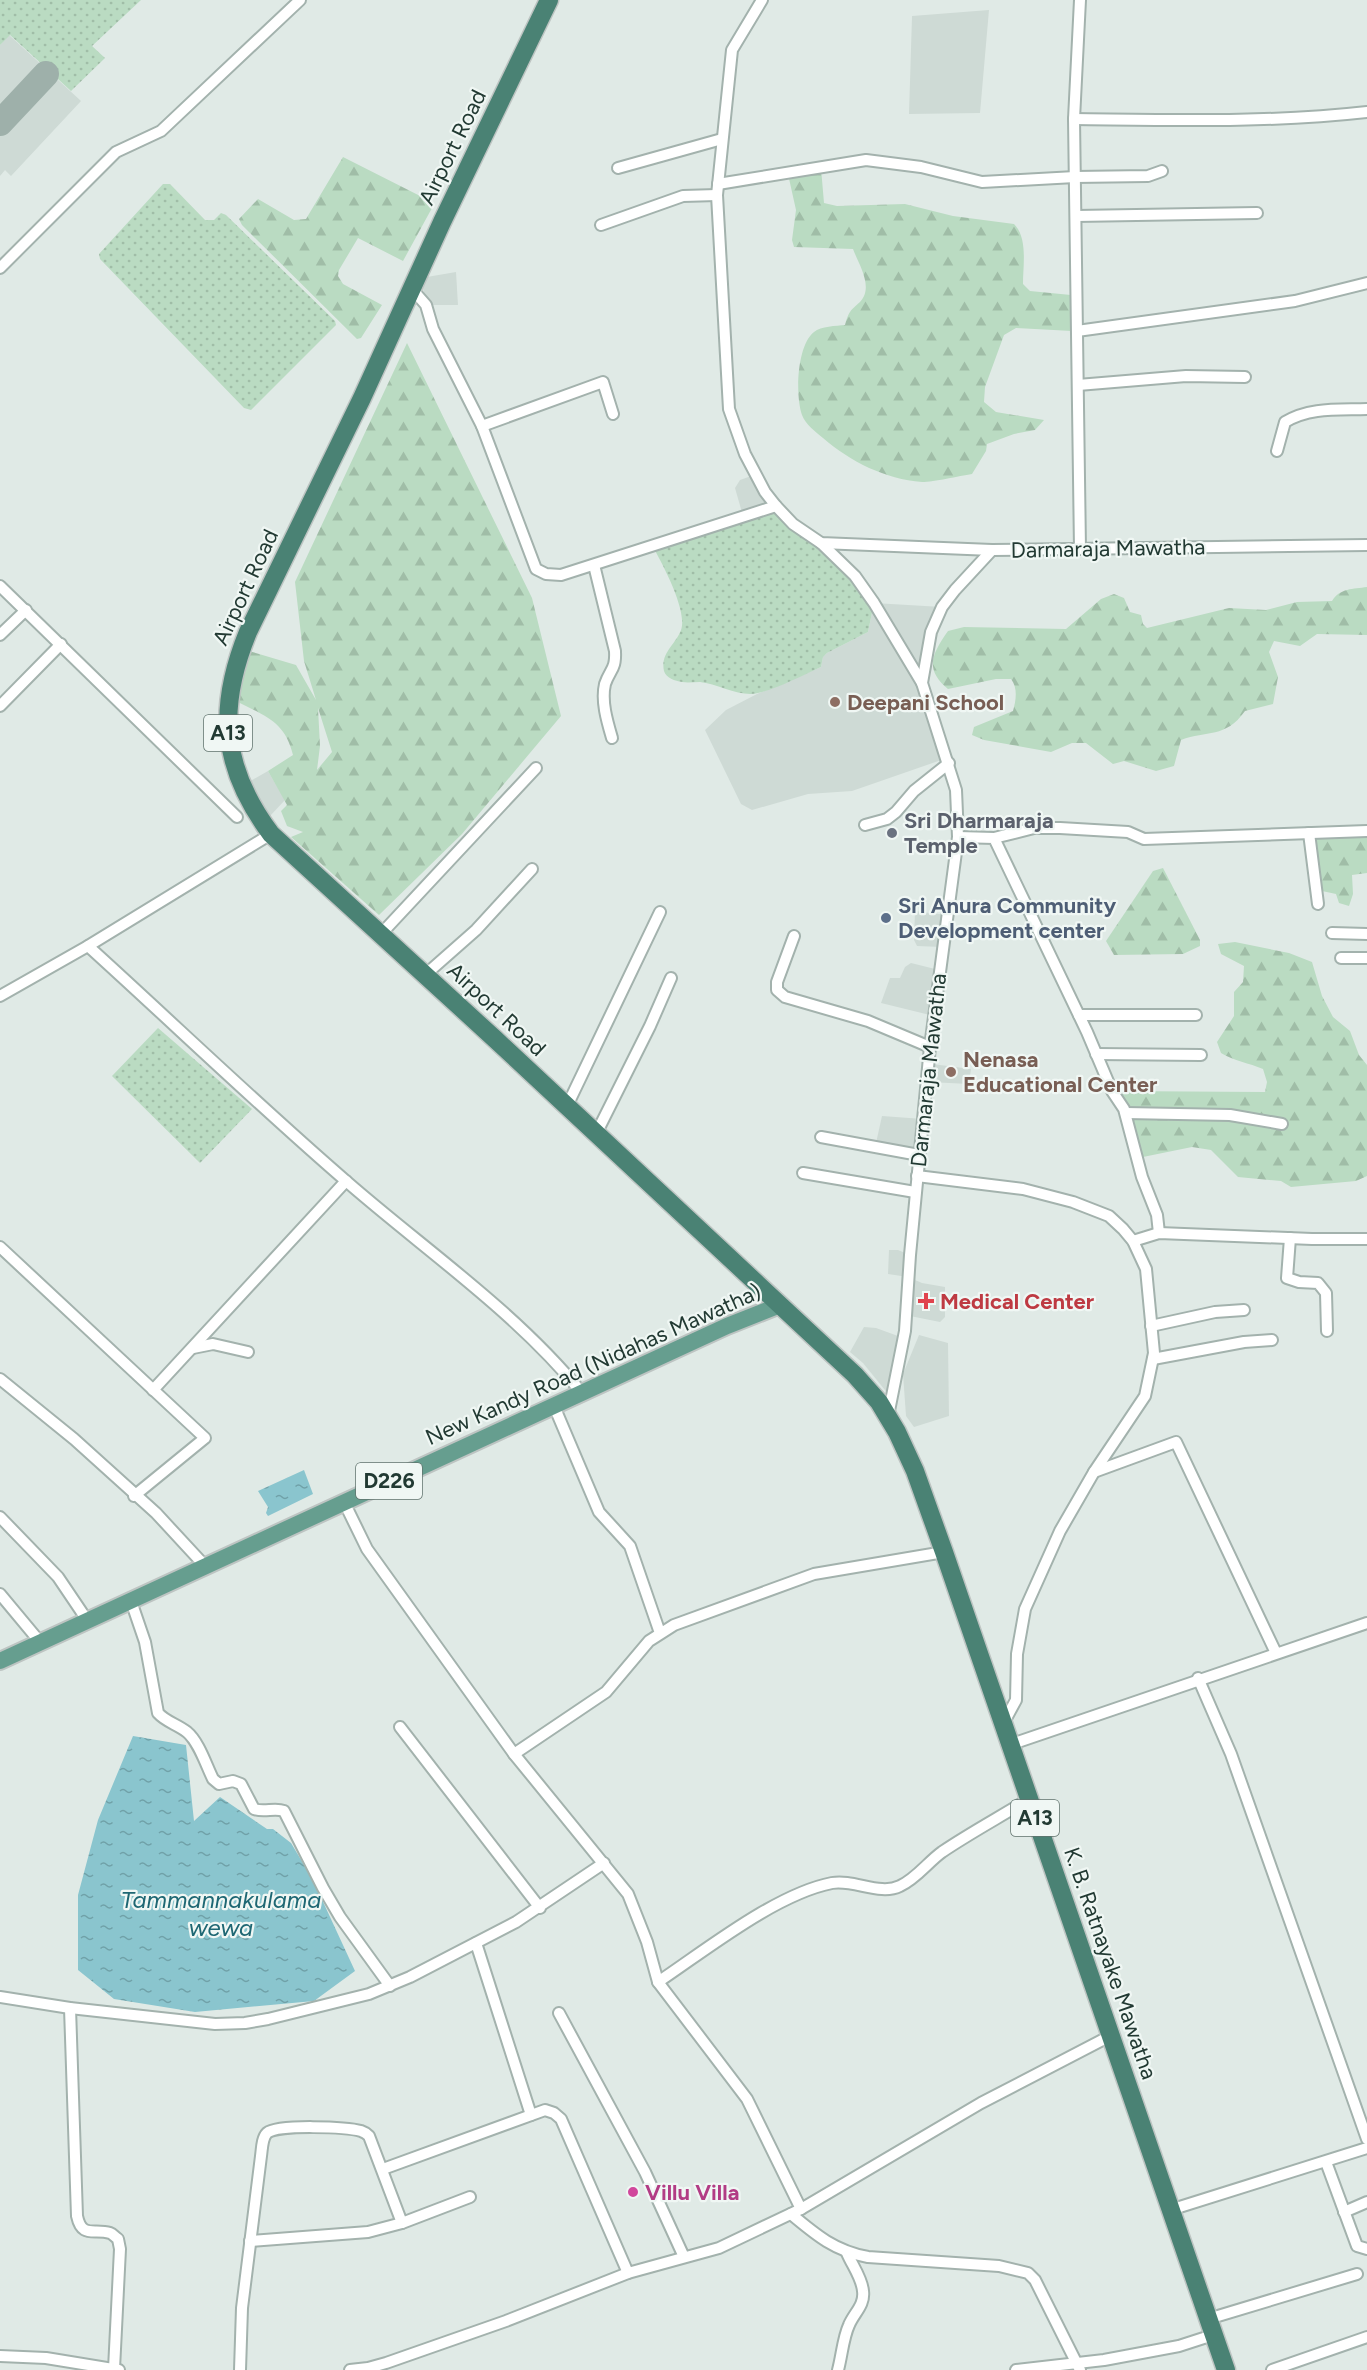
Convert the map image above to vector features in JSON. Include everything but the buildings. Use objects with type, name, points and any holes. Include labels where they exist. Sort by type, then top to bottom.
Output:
[{"type":"highway","name":"Airport Road","points":[[549,0],[362,398],[248,632],[233,672],[227,717],[230,750],[241,786],[271,834],[780,1305]]},
{"type":"highway","name":"K. B. Ratnayake Mawatha","points":[[780,1305],[855,1375],[879,1402],[906,1449],[945,1552],[1009,1744],[1110,2036],[1142,2121],[1170,2210],[1226,2370]]},
{"type":"main road","name":"New Kandy Road (Nidahas Mawatha)","points":[[0,1661],[749,1316],[780,1305]]},
{"type":"street","points":[[0,268],[116,152],[161,131],[300,0]]},
{"type":"street","points":[[762,0],[732,50],[717,189],[729,409],[750,464],[765,492],[793,524],[821,543],[855,576],[922,683]]},
{"type":"street","points":[[1080,0],[1074,119],[1080,549]]},
{"type":"street","points":[[1074,119],[1205,120],[1328,116],[1367,112]]},
{"type":"street","points":[[618,168],[722,140]]},
{"type":"street","points":[[601,225],[683,196],[866,160],[921,167],[982,182],[1148,176],[1162,171]]},
{"type":"street","points":[[1076,216],[1257,213]]},
{"type":"street","points":[[1077,331],[1295,301],[1367,283]]},
{"type":"street","points":[[412,290],[426,305],[433,329],[482,426],[536,569],[546,574],[561,575],[776,506]]},
{"type":"street","points":[[1078,386],[1186,376],[1245,377]]},
{"type":"street","points":[[482,426],[603,382],[613,414]]},
{"type":"street","points":[[1277,451],[1285,422],[1300,414],[1319,410],[1367,409]]},
{"type":"street","points":[[821,543],[992,550]]},
{"type":"street","name":"Darmaraja Mawatha","points":[[888,1416],[904,1332],[930,1047],[958,837],[956,790],[922,683],[931,632],[942,607],[992,550],[1367,544]]},
{"type":"street","points":[[594,564],[615,651],[616,665],[606,682],[604,693],[606,718],[612,738]]},
{"type":"street","points":[[0,586],[237,817]]},
{"type":"street","points":[[0,635],[26,610]]},
{"type":"street","points":[[0,706],[61,644]]},
{"type":"street","points":[[865,825],[887,819],[914,791],[949,763]]},
{"type":"street","points":[[381,934],[536,768]]},
{"type":"street","points":[[958,837],[994,838],[1034,828],[1128,832],[1144,838],[1367,831]]},
{"type":"street","points":[[1309,833],[1318,904]]},
{"type":"street","points":[[0,996],[88,946],[271,834]]},
{"type":"street","points":[[994,838],[1079,1015],[1112,1091],[1126,1113],[1142,1178],[1157,1215],[1159,1233]]},
{"type":"street","points":[[425,975],[476,930],[532,869]]},
{"type":"street","points":[[567,1106],[660,912]]},
{"type":"street","points":[[1332,933],[1367,934]]},
{"type":"street","points":[[794,936],[777,982],[777,990],[785,997],[860,1018],[930,1047]]},
{"type":"street","points":[[88,946],[346,1181],[490,1300],[548,1355],[582,1393]]},
{"type":"street","points":[[1341,958],[1367,958]]},
{"type":"street","points":[[596,1134],[650,1026],[671,978]]},
{"type":"street","points":[[1079,1015],[1196,1015]]},
{"type":"street","points":[[1096,1054],[1201,1055]]},
{"type":"street","points":[[1126,1113],[1230,1115],[1282,1124]]},
{"type":"street","points":[[821,1137],[919,1155]]},
{"type":"street","points":[[803,1173],[915,1192]]},
{"type":"street","points":[[917,1176],[1023,1189],[1073,1202],[1109,1216],[1133,1241],[1146,1269],[1153,1359],[1145,1396],[1094,1472],[1060,1531],[1025,1609],[1017,1653],[1016,1700],[1003,1725]]},
{"type":"street","points":[[153,1390],[346,1181]]},
{"type":"street","points":[[1133,1241],[1159,1233],[1367,1239]]},
{"type":"street","points":[[1290,1238],[1287,1278],[1299,1282],[1318,1283],[1326,1293],[1327,1331]]},
{"type":"street","points":[[0,1247],[205,1438],[134,1496]]},
{"type":"street","points":[[1151,1326],[1215,1312],[1244,1310]]},
{"type":"street","points":[[1153,1359],[1200,1349],[1272,1340]]},
{"type":"street","points":[[193,1348],[213,1344],[249,1352]]},
{"type":"street","points":[[0,1379],[74,1439],[156,1514],[205,1566]]},
{"type":"street","points":[[554,1406],[599,1512],[630,1546],[660,1632]]},
{"type":"street","points":[[1094,1472],[1176,1442],[1276,1653]]},
{"type":"street","points":[[344,1502],[367,1549],[514,1754],[628,1894],[639,1919],[658,1982],[747,2099],[796,2212],[821,2238],[847,2253],[868,2257],[999,2266],[1028,2273],[1035,2280],[1078,2367]]},
{"type":"street","points":[[0,1517],[58,1577],[87,1620]]},
{"type":"street","points":[[514,1754],[606,1692],[649,1641],[674,1625],[814,1574],[945,1552]]},
{"type":"street","points":[[0,1594],[40,1642]]},
{"type":"street","points":[[132,1600],[145,1642],[158,1713],[164,1720],[185,1730],[191,1736],[213,1779],[219,1784],[233,1781],[242,1784],[254,1809],[261,1811],[278,1808],[284,1811],[340,1917],[390,1986]]},
{"type":"street","points":[[1009,1744],[1198,1678],[1367,1623]]},
{"type":"street","points":[[1198,1678],[1231,1754],[1367,2139]]},
{"type":"street","points":[[400,1727],[540,1908]]},
{"type":"street","points":[[658,1982],[751,1921],[799,1893],[843,1882],[892,1889],[902,1886],[943,1851],[1029,1799]]},
{"type":"street","points":[[0,1997],[70,2008],[215,2024],[245,2023],[369,1994],[390,1986],[540,1908],[604,1863]]},
{"type":"street","points":[[476,1943],[531,2115]]},
{"type":"street","points":[[0,2356],[46,2358],[117,2370],[120,2249],[118,2239],[109,2233],[88,2232],[82,2229],[76,2216],[70,2008]]},
{"type":"street","points":[[559,2013],[645,2172],[684,2258]]},
{"type":"street","points":[[350,2370],[386,2367],[628,2273],[718,2248],[796,2212],[981,2103],[1110,2036]]},
{"type":"street","points":[[383,2169],[545,2110],[554,2113],[561,2119],[628,2273]]},
{"type":"street","points":[[240,2370],[242,2308],[264,2138],[268,2132],[279,2128],[295,2128],[361,2131],[369,2136],[402,2223]]},
{"type":"street","points":[[1170,2210],[1367,2148]]},
{"type":"street","points":[[1326,2162],[1357,2246],[1367,2249]]},
{"type":"street","points":[[250,2241],[368,2232],[402,2223],[470,2198]]},
{"type":"street","points":[[1344,2212],[1367,2202]]},
{"type":"street","points":[[838,2370],[849,2324],[859,2309],[864,2292],[861,2279],[854,2271],[847,2253]]},
{"type":"street","points":[[1016,2370],[1078,2367],[1179,2346],[1210,2327],[1358,2274]]},
{"type":"street","points":[[1272,2370],[1367,2337]]},
{"type":"shaded area","points":[[989,10],[980,113],[909,114],[912,16]]},
{"type":"shaded area","points":[[9,35],[81,101],[11,176],[5,170],[0,176],[0,45]]},
{"type":"shaded area","points":[[456,272],[458,305],[426,305],[421,278]]},
{"type":"shaded area","points":[[754,475],[776,506],[743,516],[735,488],[740,480]]},
{"type":"shaded area","name":"Deepani School","points":[[874,603],[942,607],[922,683],[947,758],[852,791],[808,794],[752,810],[741,804],[705,730],[726,710],[821,667],[823,657],[827,653],[868,632]]},
{"type":"shaded area","points":[[268,771],[285,800],[270,816],[247,783]]},
{"type":"shaded area","points":[[915,911],[947,915],[942,947],[917,946],[914,940]]},
{"type":"shaded area","points":[[911,963],[939,970],[934,1016],[881,1003],[890,978],[900,978],[905,967]]},
{"type":"shaded area","name":"Nenasa Educational Center","points":[[932,1064],[971,1069],[969,1084],[929,1082]]},
{"type":"shaded area","points":[[882,1116],[923,1119],[919,1155],[876,1143]]},
{"type":"shaded area","points":[[889,1250],[898,1250],[910,1255],[908,1277],[888,1274]]},
{"type":"shaded area","name":"Medical Center","points":[[908,1277],[922,1283],[945,1287],[945,1317],[940,1322],[905,1315]]},
{"type":"shaded area","points":[[864,1327],[876,1328],[898,1336],[889,1395],[863,1363],[850,1352]]},
{"type":"shaded area","points":[[919,1335],[948,1343],[949,1416],[914,1427],[906,1416],[903,1374]]},
{"type":"green space","points":[[0,0],[141,0],[92,46],[105,58],[71,91],[10,35],[0,45]]},
{"type":"green space","points":[[343,157],[432,202],[432,208],[403,261],[358,238],[339,270],[338,276],[343,284],[382,305],[361,338],[357,339],[242,225],[239,219],[258,199],[294,220],[306,219]]},
{"type":"green space","points":[[821,168],[824,203],[837,206],[905,204],[953,216],[1014,224],[1023,244],[1023,284],[1030,291],[1071,295],[1072,331],[1016,328],[1004,335],[985,387],[984,402],[996,412],[1044,420],[1035,430],[1014,434],[987,444],[986,451],[972,474],[922,482],[882,473],[845,455],[808,425],[803,418],[798,383],[801,359],[808,338],[821,329],[845,325],[849,314],[860,302],[866,290],[864,276],[853,249],[794,247],[792,240],[796,210],[788,174]]},
{"type":"green space","points":[[163,184],[170,184],[205,220],[214,220],[221,213],[226,215],[335,321],[336,325],[251,410],[244,408],[100,259],[99,254]]},
{"type":"green space","points":[[407,343],[532,598],[561,716],[462,834],[379,915],[291,837],[303,832],[287,826],[281,811],[287,805],[268,771],[293,755],[285,734],[265,716],[236,701],[249,651],[296,665],[316,700],[304,661],[295,582]],"holes":[[[318,708],[332,752],[317,770],[320,746]]]},
{"type":"green space","points":[[776,506],[821,543],[874,603],[868,632],[827,653],[823,657],[821,667],[758,693],[745,694],[707,683],[682,682],[669,677],[664,671],[664,659],[681,630],[681,611],[673,587],[652,545]]},
{"type":"green space","points":[[1367,587],[1367,635],[1317,634],[1300,646],[1274,641],[1269,652],[1278,677],[1273,704],[1245,711],[1238,720],[1223,730],[1181,740],[1174,766],[1156,771],[1124,761],[1113,764],[1086,743],[1072,743],[1051,752],[984,740],[972,735],[974,727],[1013,711],[1016,694],[1011,679],[996,679],[948,689],[940,682],[933,668],[935,654],[948,631],[964,627],[1066,629],[1101,599],[1114,594],[1124,598],[1130,612],[1141,615],[1143,624],[1147,628],[1229,608],[1266,610],[1297,602],[1332,601],[1343,591]]},
{"type":"green space","points":[[1367,831],[1367,873],[1352,875],[1353,894],[1349,906],[1339,903],[1336,894],[1322,891],[1315,833]]},
{"type":"green space","points":[[1163,868],[1200,940],[1200,946],[1183,954],[1114,955],[1106,941],[1153,871]]},
{"type":"green space","points":[[1235,942],[1289,953],[1312,962],[1322,996],[1333,1017],[1350,1031],[1359,1055],[1367,1065],[1367,1176],[1356,1181],[1291,1187],[1281,1181],[1238,1177],[1211,1150],[1192,1147],[1138,1158],[1112,1091],[1265,1092],[1267,1082],[1263,1069],[1221,1053],[1217,1042],[1234,1016],[1234,992],[1243,982],[1244,966],[1221,954],[1218,944]]},
{"type":"green space","points":[[158,1028],[252,1109],[200,1163],[112,1076]]},
{"type":"water","points":[[304,1470],[313,1494],[268,1516],[266,1513],[268,1507],[258,1491]]},
{"type":"water","name":"Tammannakulama wewa","points":[[133,1736],[186,1745],[194,1821],[220,1797],[267,1829],[273,1829],[291,1843],[312,1878],[355,1971],[314,2001],[195,2012],[114,1999],[78,1970],[78,1895],[98,1820]]},
{"type":"taxiway","points":[[0,123],[46,74]]},
{"type":"place","name":"Deepani School","points":[[835,702]]},
{"type":"place","name":"Sri Dharmaraja Temple","points":[[892,833]]},
{"type":"place","name":"Sri Anura Community Development center","points":[[886,918]]},
{"type":"place","name":"Nenasa Educational Center","points":[[951,1072]]},
{"type":"place","name":"Medical Center","points":[[926,1301]]},
{"type":"place","name":"Villu Villa","points":[[633,2192]]}]
